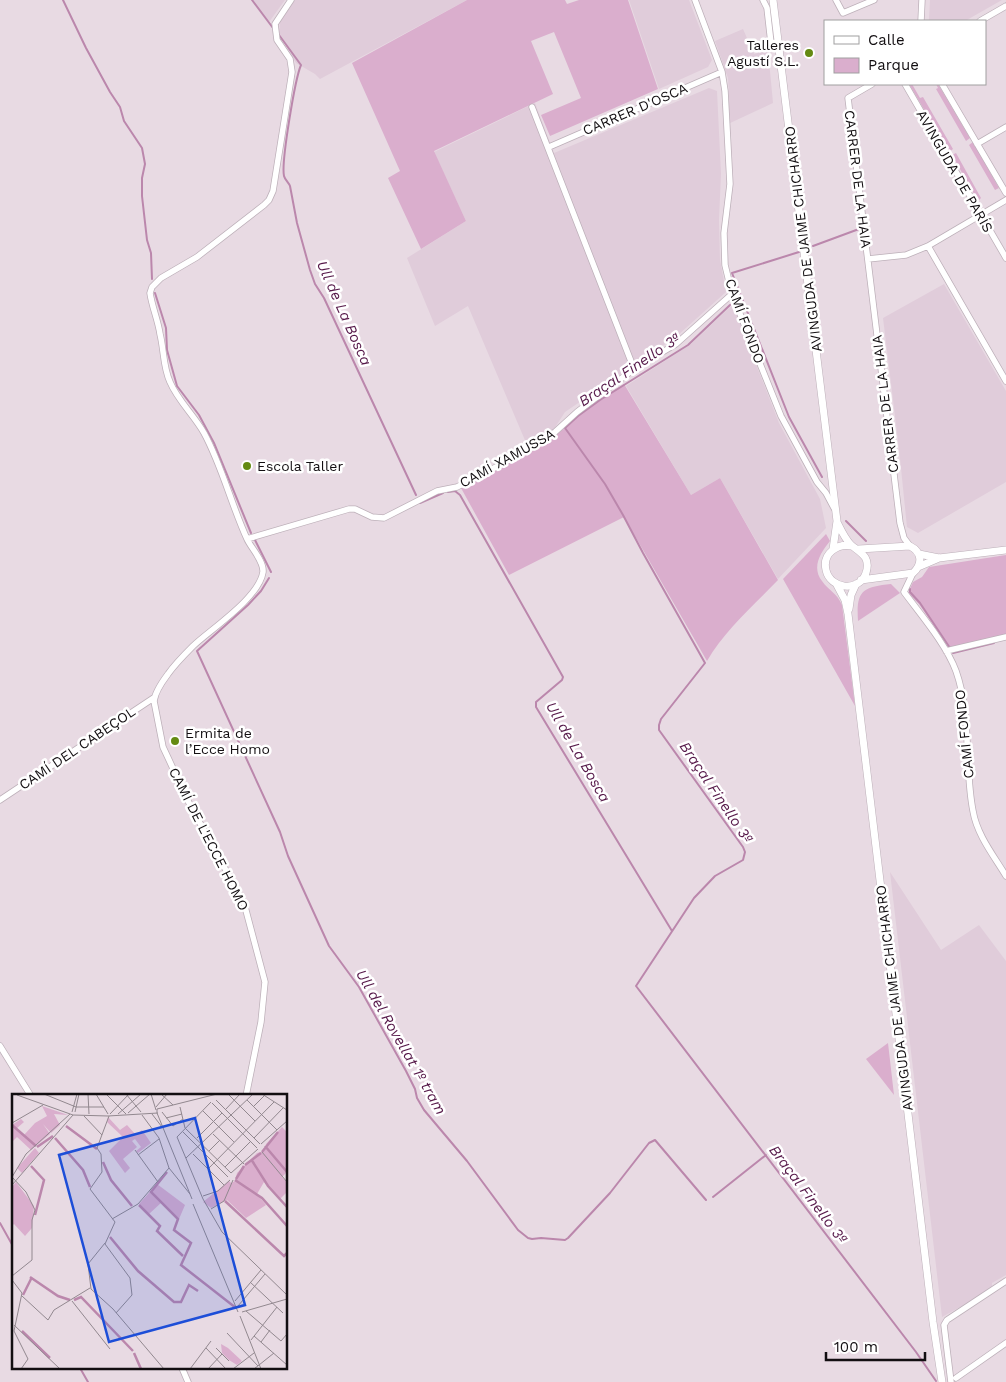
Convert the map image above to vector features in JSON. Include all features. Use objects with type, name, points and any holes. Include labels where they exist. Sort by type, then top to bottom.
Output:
[{"type":"street","points":[[155,697],[162,682],[175,665],[193,646],[238,608],[256,588],[263,573],[262,566],[247,539],[210,446],[199,424],[173,390],[169,381],[163,357],[161,335],[150,293],[152,287],[161,278],[197,257],[264,205],[273,191],[292,72],[290,59],[277,40],[275,24],[291,0]]},
{"type":"street","name":"CAMÍ FONDO","points":[[695,0],[722,72],[725,91],[730,184],[724,233],[724,265],[732,294],[781,416],[817,482],[836,510]]},
{"type":"street","points":[[763,0],[767,8],[771,43],[779,42]]},
{"type":"street","name":"AVINGUDA DE JAIME CHICHARRO","points":[[774,0],[837,521]]},
{"type":"street","points":[[836,0],[843,13],[874,0]]},
{"type":"street","points":[[922,0],[922,20]]},
{"type":"street","points":[[982,20],[1006,6]]},
{"type":"street","name":"CARRER D'OSCA","points":[[549,147],[722,72]]},
{"type":"street","name":"CARRER DE LA HAIA","points":[[870,85],[848,98],[900,523],[904,538],[910,546]]},
{"type":"street","name":"AVINGUDA DE PARÍS","points":[[906,85],[1006,258]]},
{"type":"street","points":[[943,85],[1006,193]]},
{"type":"street","points":[[532,107],[634,369]]},
{"type":"street","points":[[977,144],[1006,127]]},
{"type":"street","points":[[868,259],[906,255],[928,246],[1006,200]]},
{"type":"street","points":[[928,246],[1006,381]]},
{"type":"street","name":"CAMÍ XAMUSSA","points":[[247,539],[349,509],[355,509],[372,517],[384,518],[437,491],[457,487],[500,465],[555,432],[577,412],[634,369],[676,344],[732,294]]},
{"type":"street","points":[[1000,370],[1006,366]]},
{"type":"street","points":[[837,521],[842,533],[865,557],[867,567],[851,596],[848,614]]},
{"type":"street","points":[[834,549],[837,521]]},
{"type":"street","points":[[939,558],[916,570],[859,582],[847,587],[838,585],[830,579],[825,566],[827,556],[834,549],[842,545],[856,548],[910,546],[919,554],[939,558],[1006,550]]},
{"type":"street","points":[[916,570],[920,563],[919,554]]},
{"type":"street","name":"CAMÍ FONDO","points":[[916,570],[904,592],[946,652],[957,673],[964,706],[973,812],[981,834],[1006,876]]},
{"type":"street","points":[[838,585],[845,600],[848,614]]},
{"type":"street","name":"AVINGUDA DE JAIME CHICHARRO","points":[[848,614],[934,1330],[942,1382]]},
{"type":"street","points":[[946,652],[1006,637]]},
{"type":"street","name":"CAMÍ DEL CABEÇOL","points":[[0,800],[155,697]]},
{"type":"street","name":"CAMÍ DE L'ECCE HOMO","points":[[155,697],[154,701],[163,747],[190,805],[244,903],[265,982],[261,1022],[246,1094]]},
{"type":"street","points":[[0,1046],[29,1094]]},
{"type":"street","points":[[1006,1282],[947,1320],[944,1325],[953,1379],[1006,1344]]},
{"type":"street","points":[[934,1330],[945,1334]]},
{"type":"street","points":[[183,1370],[188,1382]]},
{"type":"shaded area","points":[[252,0],[285,0],[269,22]]},
{"type":"shaded area","points":[[295,0],[467,0],[320,79],[296,63],[279,34],[280,22]]},
{"type":"shaded area","points":[[629,0],[689,0],[712,60],[708,67],[659,89]]},
{"type":"shaded area","points":[[930,0],[1002,0],[967,20],[929,20]]},
{"type":"shaded area","points":[[743,29],[754,54],[768,50],[773,103],[728,124],[728,78],[715,41]]},
{"type":"shaded area","points":[[709,88],[717,91],[721,174],[720,260],[726,292],[677,336],[565,412],[554,429],[527,445],[468,306],[435,326],[407,258],[466,221],[434,152],[535,103],[554,153]]},
{"type":"shaded area","points":[[944,284],[1006,391],[1006,482],[918,533],[907,527],[883,318]]},
{"type":"shaded area","points":[[730,307],[734,308],[779,423],[820,499],[826,528],[778,579],[720,478],[691,495],[626,386],[691,344]]},
{"type":"shaded area","points":[[890,872],[941,950],[979,925],[1006,961],[1006,1275],[992,1283],[992,1286],[973,1300],[942,1317]]},
{"type":"green space","points":[[467,0],[565,0],[567,4],[579,0],[628,0],[658,89],[550,136],[541,115],[581,98],[554,32],[531,41],[553,94],[434,151],[466,221],[421,249],[388,178],[400,171],[352,63]]},
{"type":"green space","points":[[910,85],[913,85],[920,98],[923,97],[953,149],[949,152]]},
{"type":"green space","points":[[936,85],[939,85],[970,138],[966,141],[936,89],[938,88]]},
{"type":"green space","points":[[973,142],[999,188],[995,190],[969,145]]},
{"type":"green space","points":[[956,153],[981,198],[978,201],[952,155]]},
{"type":"green space","points":[[624,384],[691,495],[720,478],[778,580],[722,639],[707,661],[624,517],[509,575],[461,488],[541,445],[565,428],[584,410]]},
{"type":"green space","points":[[826,534],[830,541],[818,560],[817,570],[822,581],[842,605],[855,706],[783,579]]},
{"type":"green space","points":[[1006,555],[1006,635],[949,648],[919,604],[908,593],[913,582],[922,577],[929,567]]},
{"type":"green space","points":[[891,584],[900,593],[858,621],[858,603],[863,592],[873,587]]},
{"type":"green space","points":[[888,1043],[894,1095],[866,1059]]},
{"type":"waterway","name":"Ull del Rovellat 1º tram","points":[[63,0],[86,48],[120,107],[124,121],[142,148],[145,164],[142,178],[142,196],[147,240],[151,253],[152,279]]},
{"type":"waterway","name":"Ull de La Bosca","points":[[252,0],[273,28]]},
{"type":"waterway","name":"Ull de La Bosca","points":[[279,35],[301,65],[289,121],[284,168],[310,270],[416,495]]},
{"type":"waterway","points":[[813,246],[859,229]]},
{"type":"waterway","points":[[799,252],[732,273],[789,417],[822,477]]},
{"type":"waterway","name":"Ull del Rovellat 1º tram","points":[[155,293],[166,328],[167,350],[177,386],[199,415],[214,443],[251,533]]},
{"type":"waterway","name":"Braçal Finello 3ª","points":[[730,305],[688,345],[600,400],[565,428],[605,484],[705,663],[661,719],[659,730],[745,852],[743,860],[715,876],[694,898],[636,986],[916,1352],[936,1381]]},
{"type":"waterway","name":"Ull de La Bosca","points":[[448,492],[455,491],[460,495],[563,677],[562,680],[536,702],[536,707],[672,931]]},
{"type":"waterway","name":"Ull de La Bosca","points":[[420,503],[443,493]]},
{"type":"waterway","points":[[846,521],[866,541]]},
{"type":"waterway","name":"Ull del Rovellat 1º tram","points":[[255,540],[271,572]]},
{"type":"waterway","name":"Ull del Rovellat 1º tram","points":[[269,578],[261,591],[248,605],[197,651],[280,832],[288,856],[329,946],[359,987],[406,1071],[424,1110],[467,1161],[518,1230],[528,1238],[565,1240],[568,1238],[610,1193],[649,1143],[655,1140],[706,1200]]},
{"type":"waterway","points":[[910,589],[910,592],[920,603],[950,648]]},
{"type":"waterway","points":[[953,653],[994,643]]},
{"type":"waterway","name":"Ull del Rovellat 1º tram","points":[[713,1197],[766,1155]]},
{"type":"waterway","points":[[0,1223],[12,1244]]},
{"type":"waterway","points":[[81,1370],[88,1382]]},
{"type":"place","name":"Talleres Agustí S.L.","points":[[809,53]]},
{"type":"place","name":"Escola Taller","points":[[247,466]]},
{"type":"place","name":"Ermita de l’Ecce Homo","points":[[175,741]]}]
